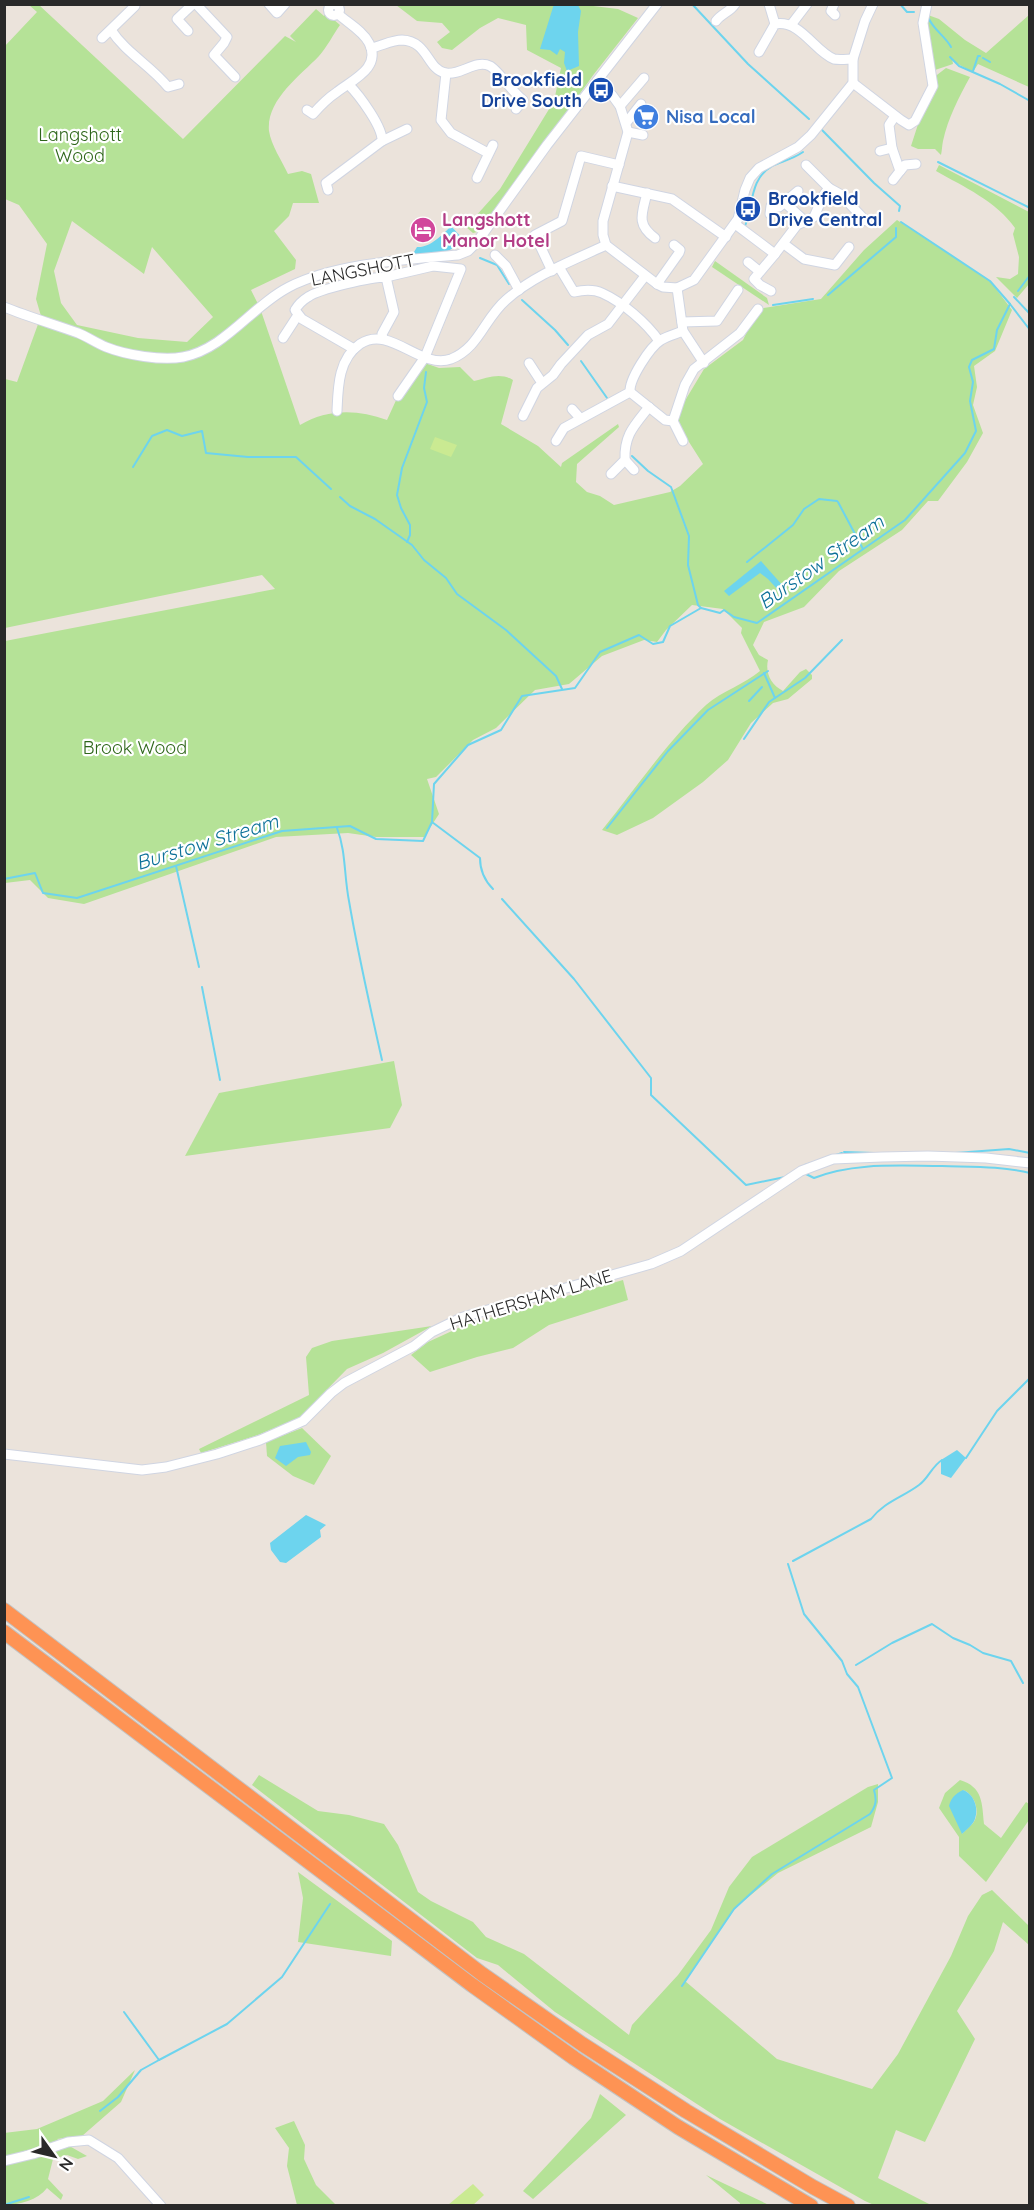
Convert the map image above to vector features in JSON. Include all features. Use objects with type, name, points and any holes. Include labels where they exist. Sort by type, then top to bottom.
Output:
[{"type":"highway","points":[[4,1610],[482,1974],[582,2044],[686,2111],[813,2187],[848,2205]]},
{"type":"highway","points":[[4,1632],[472,1985],[574,2058],[678,2127],[811,2205]]},
{"type":"street","points":[[188,31],[177,19],[195,4],[227,37],[212,57],[231,78]]},
{"type":"street","points":[[269,4],[277,13],[285,4]]},
{"type":"street","name":"LANGSHOTT","points":[[4,307],[80,334],[105,347],[127,353],[181,357],[197,353],[220,339],[287,288],[321,274],[391,262],[458,255],[468,251],[477,243],[596,81],[657,4]]},
{"type":"street","points":[[716,21],[722,14],[731,10],[735,4]]},
{"type":"street","points":[[759,52],[775,24],[769,4]]},
{"type":"street","points":[[791,25],[807,4]]},
{"type":"street","points":[[834,4],[831,11],[835,15]]},
{"type":"street","points":[[640,104],[627,127],[603,221],[603,236],[606,245],[645,276],[663,287],[677,288],[688,284],[699,275],[735,224],[750,178],[759,168],[788,153],[804,141],[853,83],[853,59],[873,4]]},
{"type":"street","points":[[853,83],[909,125],[915,121],[933,86],[923,23],[927,4]]},
{"type":"street","points":[[102,38],[135,5]]},
{"type":"street","points":[[313,115],[338,91],[365,73],[368,68],[371,48],[363,36],[338,14],[338,6],[330,5]]},
{"type":"street","points":[[775,24],[791,25],[834,58],[853,59]]},
{"type":"street","points":[[111,30],[123,47],[154,71],[168,87]]},
{"type":"street","points":[[371,48],[404,40],[418,44],[436,68],[446,73],[481,64],[492,67],[509,88],[523,100],[516,109]]},
{"type":"street","points":[[446,73],[441,120],[451,133],[490,149],[477,178]]},
{"type":"street","points":[[620,106],[644,78]]},
{"type":"street","points":[[168,87],[179,84]]},
{"type":"street","points":[[349,85],[369,110],[382,138]]},
{"type":"street","points":[[165,97],[168,87]]},
{"type":"street","points":[[612,95],[620,106],[627,127],[643,135]]},
{"type":"street","points":[[895,116],[889,125],[892,148],[900,171]]},
{"type":"street","points":[[325,183],[382,138],[407,129]]},
{"type":"street","points":[[880,151],[892,148]]},
{"type":"street","points":[[619,165],[581,156],[562,220],[535,236],[574,292],[584,290],[602,292],[649,326],[659,341]]},
{"type":"street","points":[[893,180],[905,165],[916,164]]},
{"type":"street","points":[[806,165],[829,188],[840,194],[866,221]]},
{"type":"street","points":[[612,186],[672,199],[726,237]]},
{"type":"street","points":[[771,291],[754,279],[797,225],[814,217],[829,188]]},
{"type":"street","points":[[770,214],[771,206],[779,207],[798,191]]},
{"type":"street","points":[[647,193],[641,221],[646,231],[655,238]]},
{"type":"street","points":[[785,202],[805,221]]},
{"type":"street","points":[[735,224],[775,254]]},
{"type":"street","points":[[784,244],[803,262],[835,265],[849,247]]},
{"type":"street","points":[[337,411],[338,382],[345,363],[354,349],[362,343],[383,339],[425,357],[440,361],[448,360],[465,353],[477,341],[492,315],[505,300],[556,269],[606,245]]},
{"type":"street","points":[[657,284],[679,253],[680,250],[674,245]]},
{"type":"street","points":[[495,255],[506,266],[519,290]]},
{"type":"street","points":[[748,262],[759,271]]},
{"type":"street","points":[[354,349],[298,315],[295,310],[309,295],[372,278],[386,278],[433,266],[461,269],[425,357],[398,396]]},
{"type":"street","points":[[523,416],[537,388],[553,375],[588,335],[603,328],[623,307],[645,276]]},
{"type":"street","points":[[383,339],[382,334],[393,312],[386,278]]},
{"type":"street","points":[[677,288],[683,327],[704,363]]},
{"type":"street","points":[[630,392],[636,374],[648,353],[659,341],[683,327],[717,321],[738,290]]},
{"type":"street","points":[[683,441],[673,421],[685,385],[694,369],[740,333],[758,309]]},
{"type":"street","points":[[284,338],[298,315]]},
{"type":"street","points":[[529,363],[543,383]]},
{"type":"street","points":[[630,392],[664,420],[673,421]]},
{"type":"street","points":[[556,441],[564,428],[630,392]]},
{"type":"street","points":[[634,470],[625,460],[629,432],[649,407]]},
{"type":"street","points":[[572,409],[580,418]]},
{"type":"street","points":[[611,474],[625,460]]},
{"type":"street","name":"HATHERSHAM LANE","points":[[4,1454],[142,1470],[166,1467],[217,1454],[260,1440],[303,1421],[344,1383],[414,1346],[432,1332],[463,1317],[651,1264],[681,1251],[801,1171],[817,1164],[833,1159],[928,1155],[1029,1163]]},
{"type":"street","points":[[4,2161],[68,2142],[89,2140],[118,2158],[161,2205]]},
{"type":"green space","points":[[29,5],[39,5],[183,139],[285,36],[296,42],[290,36],[316,9],[324,16],[326,13],[340,25],[322,52],[286,89],[273,109],[269,131],[277,153],[288,174],[302,171],[311,174],[319,203],[293,203],[289,216],[274,231],[296,260],[295,269],[251,290],[260,308],[300,425],[321,416],[342,412],[365,414],[387,420],[398,396],[422,362],[439,368],[460,367],[474,381],[498,376],[513,380],[501,424],[538,446],[561,467],[562,463],[618,424],[619,427],[577,464],[576,482],[587,492],[600,496],[614,505],[670,492],[680,486],[703,464],[675,420],[704,369],[743,340],[758,309],[821,299],[864,250],[897,220],[990,281],[1012,310],[995,351],[974,366],[977,387],[973,405],[983,433],[967,462],[938,501],[928,501],[902,530],[839,571],[804,607],[764,622],[753,645],[759,655],[768,660],[767,669],[772,682],[783,691],[800,672],[806,669],[812,675],[812,679],[788,699],[773,703],[751,723],[728,760],[703,782],[653,818],[617,835],[602,830],[678,734],[712,700],[760,671],[741,633],[742,628],[723,609],[692,605],[657,642],[644,640],[602,656],[569,684],[535,690],[496,728],[473,740],[436,777],[427,779],[439,814],[424,837],[376,837],[348,833],[276,837],[84,904],[48,898],[30,880],[5,883],[5,641],[275,589],[262,575],[5,628],[5,379],[17,382],[41,316],[36,299],[47,244],[19,205],[5,199],[4,47],[37,12]],"holes":[[[72,221],[144,274],[152,247],[213,317],[187,342],[138,338],[77,325],[61,303],[54,271]]]},
{"type":"green space","points":[[396,5],[585,5],[618,9],[638,18],[594,74],[481,231],[473,233],[466,227],[500,189],[554,101],[561,68],[527,50],[526,25],[498,18],[480,28],[452,50],[442,48],[437,42],[450,32],[442,23],[417,21]]},
{"type":"green space","points":[[928,15],[939,19],[986,53],[1029,15],[1029,87],[978,64],[973,72],[956,63],[952,58],[953,64],[932,71],[926,26]]},
{"type":"green space","points":[[946,68],[970,77],[948,124],[941,155],[935,149],[918,149],[911,146],[933,78]]},
{"type":"green space","points":[[939,165],[1029,212],[1029,284],[1017,298],[996,277],[1010,279],[1018,274],[1019,257],[1013,234],[1015,228],[989,202],[936,171]]},
{"type":"green space","points":[[715,261],[767,298],[769,305],[712,267]]},
{"type":"green space","points":[[435,437],[457,445],[451,457],[430,449]]},
{"type":"green space","points":[[394,1061],[402,1105],[390,1128],[185,1156],[219,1093]]},
{"type":"green space","points":[[623,1280],[628,1300],[549,1325],[513,1348],[430,1372],[411,1355],[428,1342],[465,1325]]},
{"type":"green space","points":[[432,1326],[383,1353],[347,1369],[299,1418],[258,1435],[201,1453],[199,1449],[309,1395],[306,1357],[312,1348],[332,1341]]},
{"type":"green space","points":[[302,1428],[331,1456],[314,1485],[293,1476],[267,1456],[266,1442]]},
{"type":"green space","points":[[259,1775],[318,1811],[349,1815],[384,1824],[398,1845],[418,1892],[473,1922],[486,1937],[524,1954],[629,2035],[632,2025],[678,1975],[711,1930],[729,1887],[752,1857],[868,1787],[878,1784],[878,1802],[871,1827],[778,1873],[736,1907],[685,1981],[777,2059],[872,2089],[898,2054],[951,1956],[968,1916],[982,1895],[992,1890],[1029,1926],[1029,1945],[1003,1922],[994,1951],[957,2011],[975,2039],[925,2142],[896,2130],[878,2178],[931,2205],[874,2205],[720,2119],[555,2012],[498,1965],[477,1958],[252,1785]]},
{"type":"green space","points":[[960,1780],[973,1787],[980,1797],[984,1824],[1001,1838],[1026,1802],[1029,1804],[1029,1820],[986,1882],[959,1856],[959,1837],[939,1808],[945,1793]],"holes":[[[963,1790],[974,1800],[977,1809],[973,1823],[962,1834]]]},
{"type":"green space","points":[[298,1872],[392,1941],[391,1956],[298,1942],[303,1898]]},
{"type":"green space","points":[[135,2070],[121,2102],[82,2136],[57,2139],[87,2156],[78,2159],[67,2155],[53,2159],[48,2179],[63,2195],[61,2200],[47,2188],[39,2196],[28,2201],[5,2205],[4,2133],[37,2129],[103,2101]]},
{"type":"green space","points":[[600,2094],[626,2115],[533,2199],[523,2191],[591,2118]]},
{"type":"green space","points":[[294,2121],[305,2145],[304,2159],[316,2185],[336,2205],[297,2205],[287,2166],[289,2148],[275,2128]]},
{"type":"green space","points":[[706,2175],[769,2205],[740,2205]]},
{"type":"green space","points":[[473,2184],[484,2195],[473,2205],[448,2205]]},
{"type":"water","points":[[554,4],[578,5],[581,11],[578,32],[579,66],[567,71],[564,63],[565,52],[560,49],[557,55],[550,50],[540,49]]},
{"type":"water","points":[[451,226],[463,239],[458,244],[442,253],[416,257],[414,252],[417,247],[431,243]]},
{"type":"water","points":[[761,561],[784,587],[778,590],[760,573],[729,596],[724,591]]},
{"type":"water","points":[[306,1442],[311,1452],[310,1455],[298,1457],[286,1466],[275,1458],[280,1446]]},
{"type":"water","points":[[957,1450],[966,1458],[951,1478],[941,1474],[941,1460]]},
{"type":"water","points":[[306,1515],[326,1525],[320,1530],[321,1537],[286,1563],[280,1562],[271,1550],[270,1543]]},
{"type":"water","points":[[963,1790],[973,1798],[976,1815],[974,1821],[962,1834],[949,1806],[954,1796]]},
{"type":"waterway","points":[[692,4],[748,64],[809,119]]},
{"type":"waterway","points":[[900,4],[907,12],[914,12]]},
{"type":"waterway","points":[[929,19],[951,47]]},
{"type":"waterway","points":[[973,71],[978,56],[980,56]]},
{"type":"waterway","points":[[950,57],[959,66],[1000,84],[1030,101]]},
{"type":"waterway","points":[[983,58],[990,62]]},
{"type":"waterway","points":[[822,130],[900,206],[899,211]]},
{"type":"waterway","points":[[745,226],[753,193],[765,171],[803,152]]},
{"type":"waterway","points":[[938,162],[1030,208]]},
{"type":"waterway","points":[[901,222],[990,281],[1030,330]]},
{"type":"waterway","points":[[828,295],[896,237],[896,228]]},
{"type":"waterway","points":[[480,258],[497,265],[509,284]]},
{"type":"waterway","name":"Burstow Stream","points":[[1018,291],[1030,275]]},
{"type":"waterway","points":[[1014,297],[1030,314]]},
{"type":"waterway","points":[[773,305],[813,299]]},
{"type":"waterway","points":[[522,300],[568,345]]},
{"type":"waterway","name":"Burstow Stream","points":[[4,879],[35,873],[43,893],[77,898],[282,831],[350,826],[376,839],[423,841],[432,822],[434,784],[468,745],[501,730],[522,696],[575,688],[600,652],[639,635],[653,644],[663,642],[670,626],[701,608],[720,613],[724,610],[734,617],[757,623],[905,520],[965,453],[976,431],[970,401],[973,382],[969,367],[972,360],[994,349],[997,330],[1010,304]]},
{"type":"waterway","points":[[581,361],[607,398]]},
{"type":"waterway","points":[[407,542],[410,525],[397,495],[402,468],[427,402],[424,388],[426,372]]},
{"type":"waterway","points":[[133,467],[152,436],[167,430],[182,436],[202,431],[206,453],[248,457],[296,457],[331,489]]},
{"type":"waterway","points":[[632,456],[671,487],[689,536],[688,565],[698,605],[701,608]]},
{"type":"waterway","points":[[340,497],[350,506],[375,519],[412,545],[424,560],[446,578],[457,594],[506,630],[556,676],[562,689]]},
{"type":"waterway","points":[[747,562],[793,525],[804,509],[819,499],[837,501]]},
{"type":"waterway","points":[[838,502],[863,549]]},
{"type":"waterway","points":[[744,739],[769,702],[805,678],[842,640]]},
{"type":"waterway","points":[[607,828],[668,751],[708,710],[768,671]]},
{"type":"waterway","points":[[764,673],[775,698]]},
{"type":"waterway","points":[[749,701],[762,687]]},
{"type":"waterway","points":[[432,822],[480,858],[483,875],[493,889]]},
{"type":"waterway","points":[[337,828],[342,846],[356,941],[382,1060]]},
{"type":"waterway","points":[[176,866],[199,967]]},
{"type":"waterway","points":[[502,899],[574,979],[651,1078],[651,1095],[746,1185],[785,1177],[789,1174]]},
{"type":"waterway","points":[[202,987],[220,1080]]},
{"type":"waterway","points":[[955,1153],[1009,1149],[1030,1153]]},
{"type":"waterway","points":[[844,1152],[874,1153]]},
{"type":"waterway","points":[[805,1165],[842,1153]]},
{"type":"waterway","points":[[806,1174],[814,1178],[845,1169],[894,1166],[986,1167],[1030,1173]]},
{"type":"waterway","points":[[966,1458],[997,1411],[1030,1378]]},
{"type":"waterway","points":[[793,1561],[871,1519],[888,1504],[922,1482],[942,1460]]},
{"type":"waterway","points":[[682,1986],[734,1909],[772,1874],[870,1814],[875,1803],[874,1790],[892,1778],[858,1687],[847,1674],[842,1661],[804,1614],[788,1564]]},
{"type":"waterway","points":[[856,1665],[892,1643],[932,1624],[983,1653],[1011,1661],[1023,1683]]},
{"type":"waterway","points":[[159,2060],[227,2024],[282,1977],[330,1904]]},
{"type":"waterway","points":[[100,2111],[118,2097],[141,2070],[159,2060],[124,2012]]},
{"type":"waterway","points":[[4,2205],[29,2197]]},
{"type":"place","name":"Brookfield Drive South","points":[[601,90]]},
{"type":"place","name":"Nisa Local","points":[[646,117]]},
{"type":"place","name":"Brookfield Drive Central","points":[[748,209]]},
{"type":"place","name":"Langshott Manor Hotel","points":[[423,230]]},
{"type":"park label","name":"Langshott Wood","points":[[80,145]]},
{"type":"park label","name":"Brook Wood","points":[[135,748]]}]
